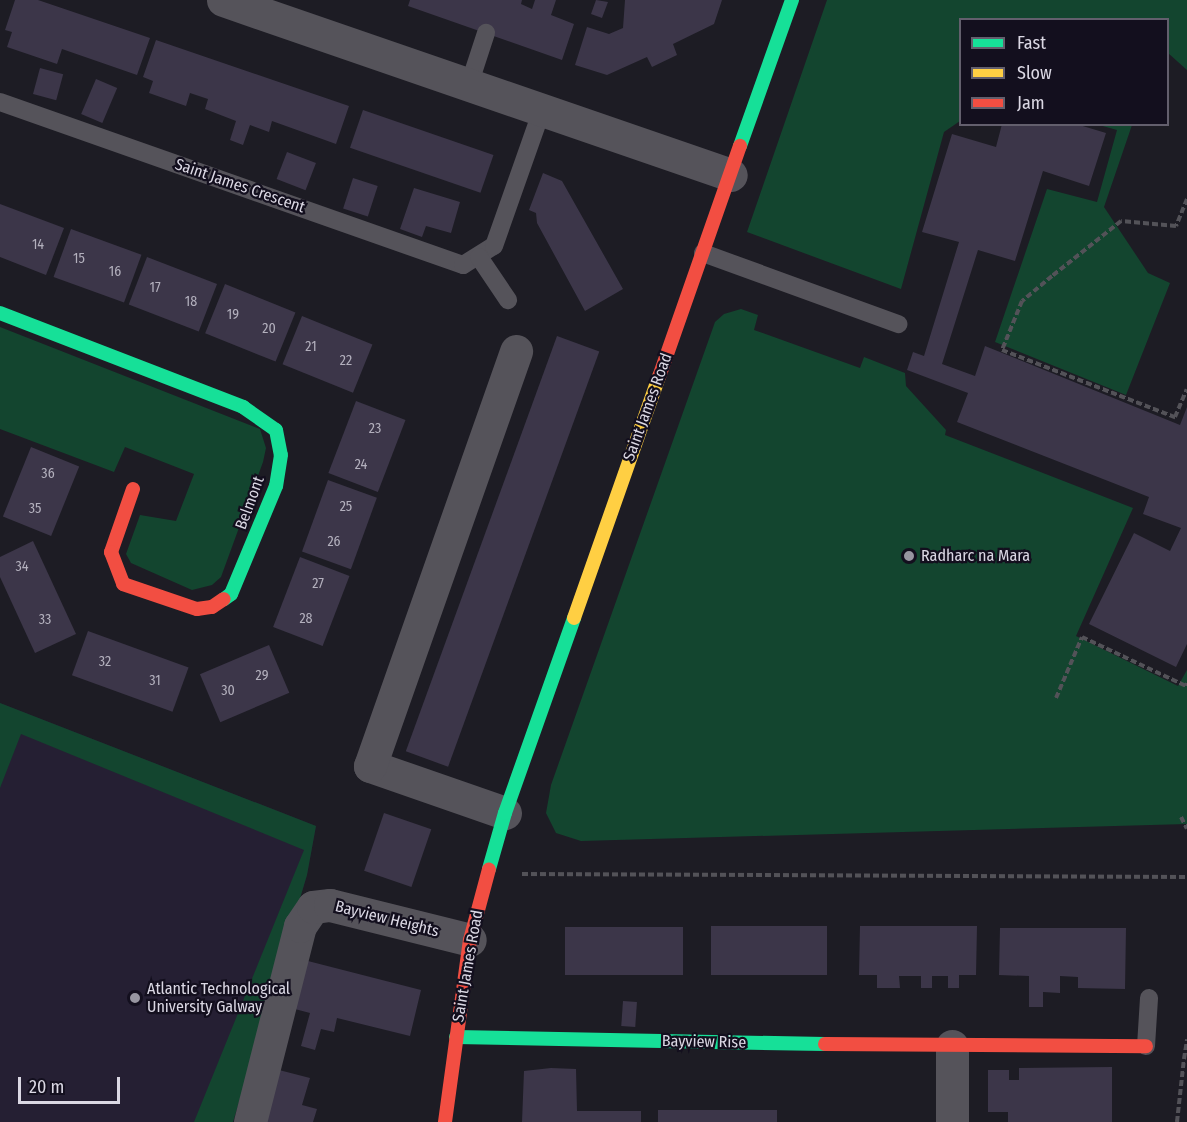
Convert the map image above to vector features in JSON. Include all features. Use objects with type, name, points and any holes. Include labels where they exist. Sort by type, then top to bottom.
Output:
[{"type":"street","points":[[224,0],[731,175]]},
{"type":"street","name":"Saint James Road","points":[[445,1122],[471,940],[488,868],[505,813],[792,0]]},
{"type":"street","name":"Belmont","points":[[0,313],[243,407],[276,430],[281,455],[276,486],[231,594],[212,607],[197,609],[123,584],[111,552],[115,533],[133,489]]},
{"type":"street","points":[[505,813],[370,766],[516,351]]},
{"type":"street","name":"Bayview Heights","points":[[250,1122],[300,926],[313,907],[330,905],[471,940]]},
{"type":"street","name":"Bayview Rise","points":[[456,1037],[951,1046],[1146,1046]]},
{"type":"street","points":[[951,1046],[952,1122]]},
{"type":"lane","points":[[469,85],[486,33]]},
{"type":"lane","name":"Saint James Crescent","points":[[0,102],[463,265],[478,257]]},
{"type":"lane","points":[[508,300],[478,257],[494,246],[542,110]]},
{"type":"lane","points":[[703,253],[898,324]]},
{"type":"lane","name":"Bayview Rise","points":[[1146,1046],[1149,998]]},
{"type":"path","points":[[1187,199],[1176,226],[1121,221],[1052,276],[1023,301],[1002,350],[1175,417],[1187,389]]},
{"type":"path","points":[[1056,698],[1082,637],[1186,686],[1187,683]]},
{"type":"path","points":[[1181,817],[1187,829]]},
{"type":"path","points":[[488,868],[536,877],[1187,876]]},
{"type":"path","points":[[1177,1122],[1184,1059]]},
{"type":"shaded area","name":"Atlantic Technological University Galway","points":[[0,703],[316,826],[307,875],[233,1122],[0,1122]]},
{"type":"green space","points":[[827,0],[1187,0],[1187,70],[1169,54],[1169,18],[959,18],[959,122],[944,132],[901,289],[747,232]]},
{"type":"green space","points":[[1103,126],[1132,126],[1104,207],[1148,273],[1170,283],[1126,395],[995,342],[1047,189],[1097,202],[1117,130]]},
{"type":"green space","points":[[741,309],[758,315],[754,330],[860,368],[864,357],[905,373],[906,386],[946,430],[945,435],[1133,508],[1076,636],[1178,686],[1187,670],[1187,824],[581,841],[556,833],[546,813],[551,785],[715,322],[724,314]]},
{"type":"green space","points":[[0,327],[260,429],[266,448],[263,462],[221,577],[212,585],[192,590],[131,563],[126,554],[140,515],[176,521],[194,474],[125,447],[114,472],[0,429]]},
{"type":"green space","points":[[0,703],[316,826],[307,875],[233,1122],[194,1122],[304,850],[21,734],[0,788]]},
{"type":"building","points":[[15,0],[38,0],[150,38],[137,75],[62,49],[57,64],[7,47],[12,32],[5,30]]},
{"type":"building","points":[[410,0],[522,0],[521,4],[532,9],[535,0],[556,0],[551,15],[574,24],[562,60],[408,6]]},
{"type":"building","points":[[596,0],[608,2],[602,18],[591,14]]},
{"type":"building","points":[[625,0],[722,0],[714,24],[673,44],[677,55],[652,67],[647,57],[607,75],[575,65],[587,27],[609,34],[623,28]]},
{"type":"building","points":[[156,40],[349,106],[336,144],[272,121],[269,132],[250,125],[243,145],[230,140],[236,121],[205,109],[208,99],[190,93],[186,106],[149,93],[153,81],[143,77]]},
{"type":"building","points":[[40,68],[63,74],[56,100],[33,94]]},
{"type":"building","points":[[96,79],[117,88],[102,123],[81,114]]},
{"type":"building","points":[[363,110],[493,155],[480,193],[350,148]]},
{"type":"building","points":[[1001,126],[1083,126],[1106,133],[1089,186],[1043,171],[1015,261],[978,250],[942,364],[975,376],[985,346],[1180,425],[1187,407],[1187,644],[1176,667],[1089,624],[1134,533],[1170,551],[1181,528],[1143,514],[1149,497],[957,422],[968,393],[907,370],[913,352],[924,356],[959,242],[922,232],[952,134],[996,147]]},
{"type":"building","points":[[287,152],[316,163],[306,190],[277,179]]},
{"type":"building","points":[[543,173],[562,181],[623,289],[585,311],[537,223],[536,213],[529,210]]},
{"type":"building","points":[[353,178],[378,186],[368,216],[343,208]]},
{"type":"building","points":[[414,188],[460,202],[451,233],[426,226],[422,237],[400,229]]},
{"type":"building","points":[[0,204],[64,228],[46,275],[0,257]]},
{"type":"building","points":[[71,229],[141,255],[124,303],[54,277]]},
{"type":"building","points":[[147,257],[217,284],[199,331],[129,305]]},
{"type":"building","points":[[225,284],[295,312],[276,362],[205,333]]},
{"type":"building","points":[[302,316],[372,344],[353,393],[283,364]]},
{"type":"building","points":[[557,336],[599,351],[448,767],[406,751]]},
{"type":"building","points":[[356,401],[405,420],[378,492],[328,473]]},
{"type":"building","points":[[31,447],[79,466],[51,536],[3,517]]},
{"type":"building","points":[[328,480],[377,498],[351,569],[302,551]]},
{"type":"building","points":[[33,541],[76,634],[35,653],[0,577],[0,557]]},
{"type":"building","points":[[300,557],[349,576],[323,646],[273,627]]},
{"type":"building","points":[[88,631],[189,668],[172,712],[72,675]]},
{"type":"building","points":[[269,645],[289,693],[220,722],[200,674]]},
{"type":"building","points":[[384,813],[431,829],[411,887],[364,871]]},
{"type":"building","points":[[711,926],[827,926],[827,975],[711,975]]},
{"type":"building","points":[[860,926],[977,926],[976,975],[959,975],[959,988],[948,988],[948,976],[932,976],[932,988],[921,988],[921,976],[899,976],[900,988],[877,988],[877,975],[859,975]]},
{"type":"building","points":[[565,927],[683,927],[683,975],[565,975]]},
{"type":"building","points":[[1000,928],[1126,928],[1125,989],[1078,988],[1078,977],[1060,976],[1060,993],[1043,992],[1043,1007],[1029,1007],[1029,976],[999,975]]},
{"type":"building","points":[[304,960],[421,990],[410,1036],[337,1018],[334,1032],[321,1029],[315,1050],[301,1046],[310,1013],[291,1008]]},
{"type":"building","points":[[623,1001],[637,1002],[635,1027],[621,1026]]},
{"type":"building","points":[[1112,1067],[1112,1122],[1008,1122],[1008,1112],[988,1112],[988,1070],[1009,1070],[1009,1080],[1019,1080],[1019,1068]]},
{"type":"building","points":[[551,1068],[576,1069],[577,1111],[641,1111],[641,1122],[522,1122],[524,1071]]},
{"type":"building","points":[[279,1070],[310,1078],[302,1105],[317,1109],[313,1122],[266,1122]]},
{"type":"building","points":[[658,1110],[777,1110],[777,1122],[658,1122]]},
{"type":"traffic: fast","points":[[740,146],[792,0]]},
{"type":"traffic: fast","points":[[0,313],[243,407],[276,430],[281,455],[276,486],[231,594],[224,599]]},
{"type":"traffic: fast","points":[[489,869],[505,813],[574,618]]},
{"type":"traffic: fast","points":[[456,1037],[825,1044]]},
{"type":"traffic: slow","points":[[574,618],[659,377]]},
{"type":"traffic: jam","points":[[659,377],[740,146]]},
{"type":"traffic: jam","points":[[133,489],[111,552],[123,584],[197,609],[212,607],[224,599]]},
{"type":"traffic: jam","points":[[445,1122],[470,940],[489,869]]},
{"type":"traffic: jam","points":[[825,1044],[1146,1046]]},
{"type":"place","name":"Radharc na Mara","points":[[909,556]]},
{"type":"place","name":"Atlantic Technological University Galway","points":[[135,998]]}]
